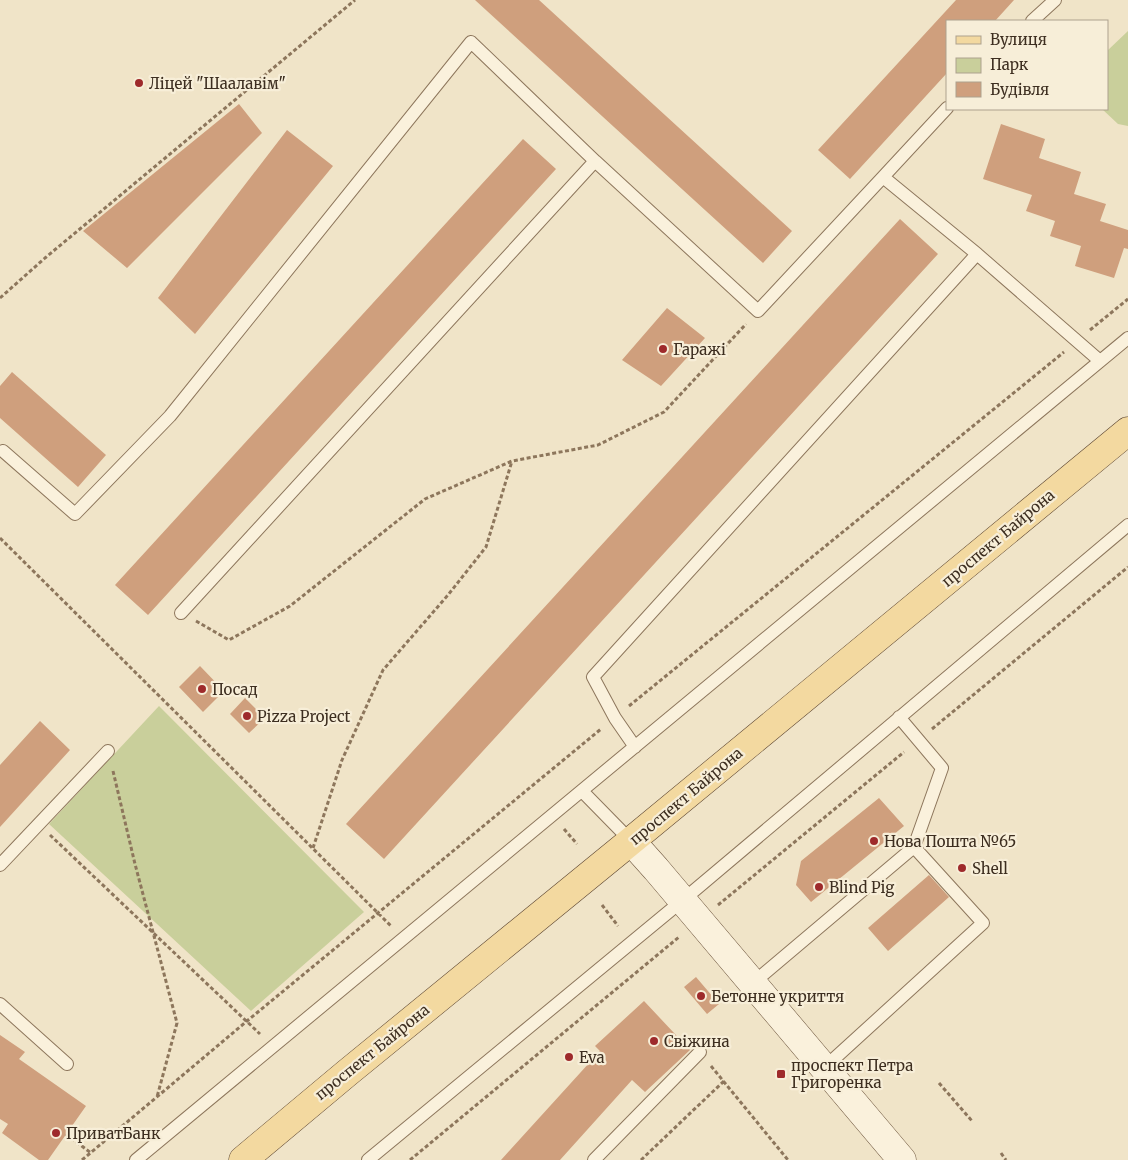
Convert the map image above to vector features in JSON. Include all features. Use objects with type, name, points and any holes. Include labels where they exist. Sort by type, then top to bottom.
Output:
[{"type":"main road","name":"проспект Байрона","points":[[243,1160],[347,1072],[631,841],[1128,431]]},
{"type":"main road","points":[[631,841],[902,1160]]},
{"type":"lane","points":[[1025,20],[1043,0]]},
{"type":"lane","points":[[1033,20],[1055,0]]},
{"type":"lane","points":[[3,451],[75,514],[170,416],[471,42],[595,161],[758,311],[946,109]]},
{"type":"lane","points":[[181,613],[595,161]]},
{"type":"lane","points":[[883,177],[977,254],[1100,361]]},
{"type":"lane","points":[[634,747],[615,718],[593,677],[977,254]]},
{"type":"lane","points":[[136,1160],[1128,338]]},
{"type":"lane","points":[[368,1160],[683,900],[899,716],[1128,525]]},
{"type":"lane","points":[[753,983],[914,847],[942,768],[899,716]]},
{"type":"lane","points":[[0,865],[108,751]]},
{"type":"lane","points":[[582,791],[631,841]]},
{"type":"lane","points":[[824,1068],[983,923],[914,847]]},
{"type":"lane","points":[[0,1004],[67,1064]]},
{"type":"lane","points":[[594,1160],[700,1052]]},
{"type":"path","points":[[0,298],[45,258],[355,0]]},
{"type":"path","points":[[181,613],[229,640],[290,606],[425,499],[512,461],[598,444],[664,412],[758,311]]},
{"type":"path","points":[[313,848],[342,760],[383,670],[448,595],[486,547],[512,461]]},
{"type":"path","points":[[0,538],[404,938]]},
{"type":"path","points":[[108,751],[135,864],[177,1023],[157,1097]]},
{"type":"path","points":[[38,824],[274,1046]]},
{"type":"path","points":[[602,905],[618,926]]},
{"type":"path","points":[[410,1160],[679,937]]},
{"type":"path","points":[[700,1052],[788,1160]]},
{"type":"path","points":[[641,1160],[724,1081]]},
{"type":"path","points":[[939,1083],[972,1121]]},
{"type":"path","points":[[66,1134],[91,1152]]},
{"type":"path","points":[[1001,1153],[1006,1160]]},
{"type":"green space","points":[[1128,31],[1128,126],[1118,124],[1103,110],[1108,110],[1108,50]]},
{"type":"green space","points":[[159,706],[364,912],[251,1011],[49,824]]},
{"type":"building","points":[[475,0],[539,0],[792,231],[763,263]]},
{"type":"building","points":[[956,0],[1014,0],[996,20],[946,20],[946,74],[850,179],[818,150]]},
{"type":"building","points":[[239,104],[262,133],[127,268],[83,231]]},
{"type":"building","points":[[1001,124],[1045,139],[1039,158],[1081,172],[1074,194],[1106,204],[1100,221],[1128,230],[1128,249],[1124,248],[1114,278],[1075,266],[1081,246],[1050,236],[1055,221],[1026,211],[1032,195],[983,179]]},
{"type":"building","points":[[287,130],[333,166],[195,334],[158,298]]},
{"type":"building","points":[[523,139],[556,169],[148,615],[115,585]]},
{"type":"building","points":[[900,219],[938,254],[384,859],[346,824]]},
{"type":"building","name":"Гаражі","points":[[667,308],[705,338],[661,386],[622,360]]},
{"type":"building","points":[[12,372],[106,455],[78,487],[0,418],[0,386]]},
{"type":"building","name":"Посад","points":[[200,666],[224,691],[203,712],[179,687]]},
{"type":"building","name":"Pizza Project","points":[[245,698],[265,718],[249,733],[230,714]]},
{"type":"building","points":[[40,721],[70,750],[0,827],[0,765]]},
{"type":"building","points":[[879,798],[904,826],[811,902],[796,885],[801,861]]},
{"type":"building","points":[[929,875],[949,897],[888,951],[868,928]]},
{"type":"building","name":"Бетонне укриття","points":[[696,977],[719,1004],[707,1014],[684,987]]},
{"type":"building","points":[[644,1001],[690,1050],[645,1092],[632,1080],[560,1160],[501,1160],[600,1051],[595,1046]]},
{"type":"building","points":[[0,1035],[25,1052],[19,1059],[86,1106],[48,1160],[39,1160],[2,1133],[8,1124],[0,1119]]},
{"type":"place","name":"Ліцей \"Шаалавім\"","points":[[139,83]]},
{"type":"place","name":"Гаражі","points":[[663,349]]},
{"type":"place","name":"Посад","points":[[202,689]]},
{"type":"place","name":"Pizza Project","points":[[247,716]]},
{"type":"place","name":"Нова Пошта №65","points":[[874,841]]},
{"type":"place","name":"Shell","points":[[962,868]]},
{"type":"place","name":"Blind Pig","points":[[819,887]]},
{"type":"place","name":"Бетонне укриття","points":[[701,996]]},
{"type":"place","name":"Свіжина","points":[[654,1041]]},
{"type":"place","name":"Eva","points":[[569,1057]]},
{"type":"place","name":"проспект Петра Григоренка","points":[[781,1074]]},
{"type":"place","name":"ПриватБанк","points":[[56,1133]]}]
